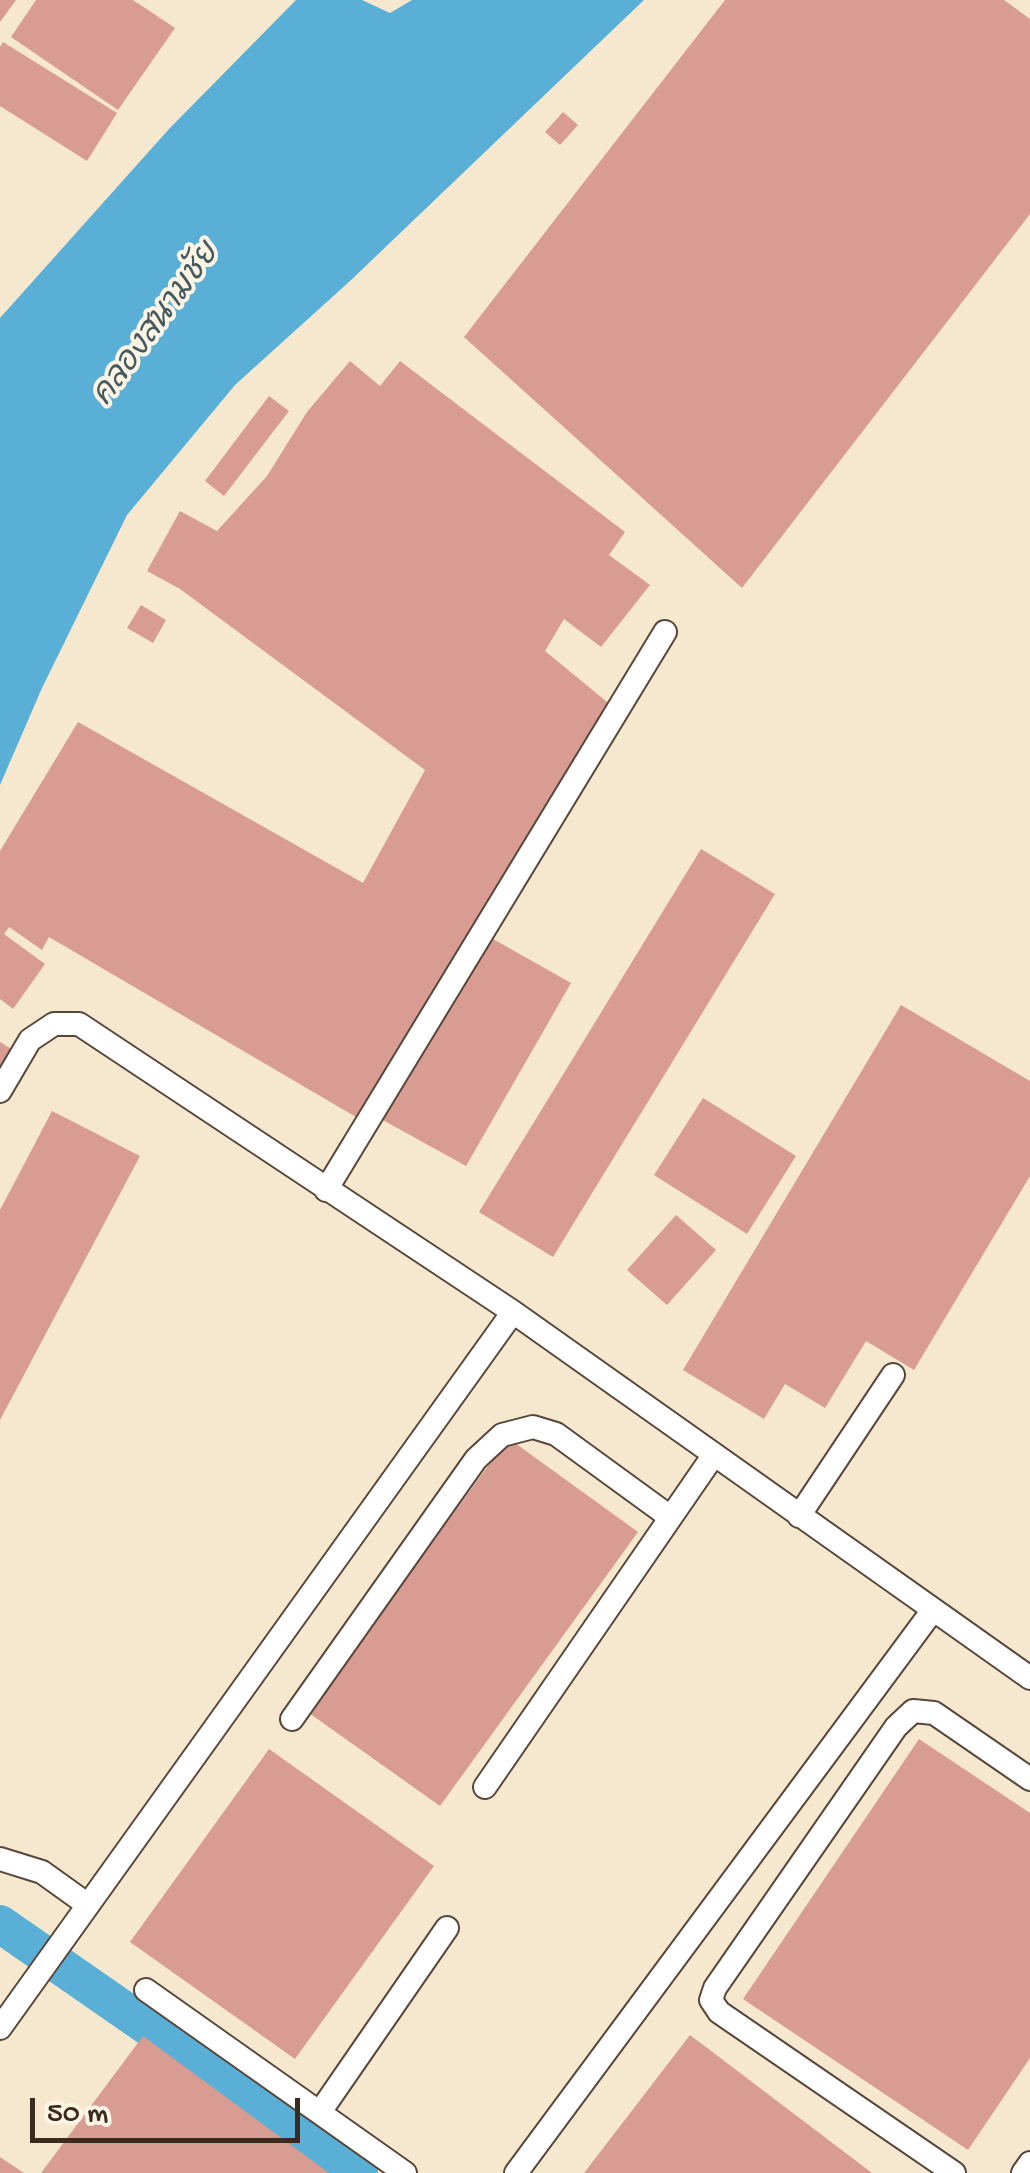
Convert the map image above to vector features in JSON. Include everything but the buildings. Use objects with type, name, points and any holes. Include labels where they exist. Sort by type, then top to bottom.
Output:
[{"type":"lane","points":[[326,1190],[665,632]]},
{"type":"lane","points":[[0,1091],[30,1040],[54,1024],[79,1024],[513,1312],[1030,1678]]},
{"type":"lane","points":[[0,2028],[513,1312]]},
{"type":"lane","points":[[800,1516],[893,1375]]},
{"type":"lane","points":[[292,1720],[476,1459],[502,1435],[532,1427],[556,1434],[670,1517]]},
{"type":"lane","points":[[485,1787],[713,1456]]},
{"type":"lane","points":[[516,2173],[933,1610]]},
{"type":"lane","points":[[954,2173],[719,2012],[711,2000],[714,1988],[884,1743],[913,1711],[934,1713],[1030,1779]]},
{"type":"lane","points":[[0,1859],[42,1872],[88,1905]]},
{"type":"lane","points":[[320,2112],[447,1928]]},
{"type":"lane","points":[[146,1990],[405,2173]]},
{"type":"lane","points":[[1023,2173],[1030,2163]]},
{"type":"water","name":"คลองสนามชัย","points":[[296,0],[362,0],[390,13],[412,0],[644,0],[350,281],[235,385],[127,515],[42,688],[0,785],[0,318],[169,129]]},
{"type":"waterway","points":[[0,1924],[359,2173]]}]
